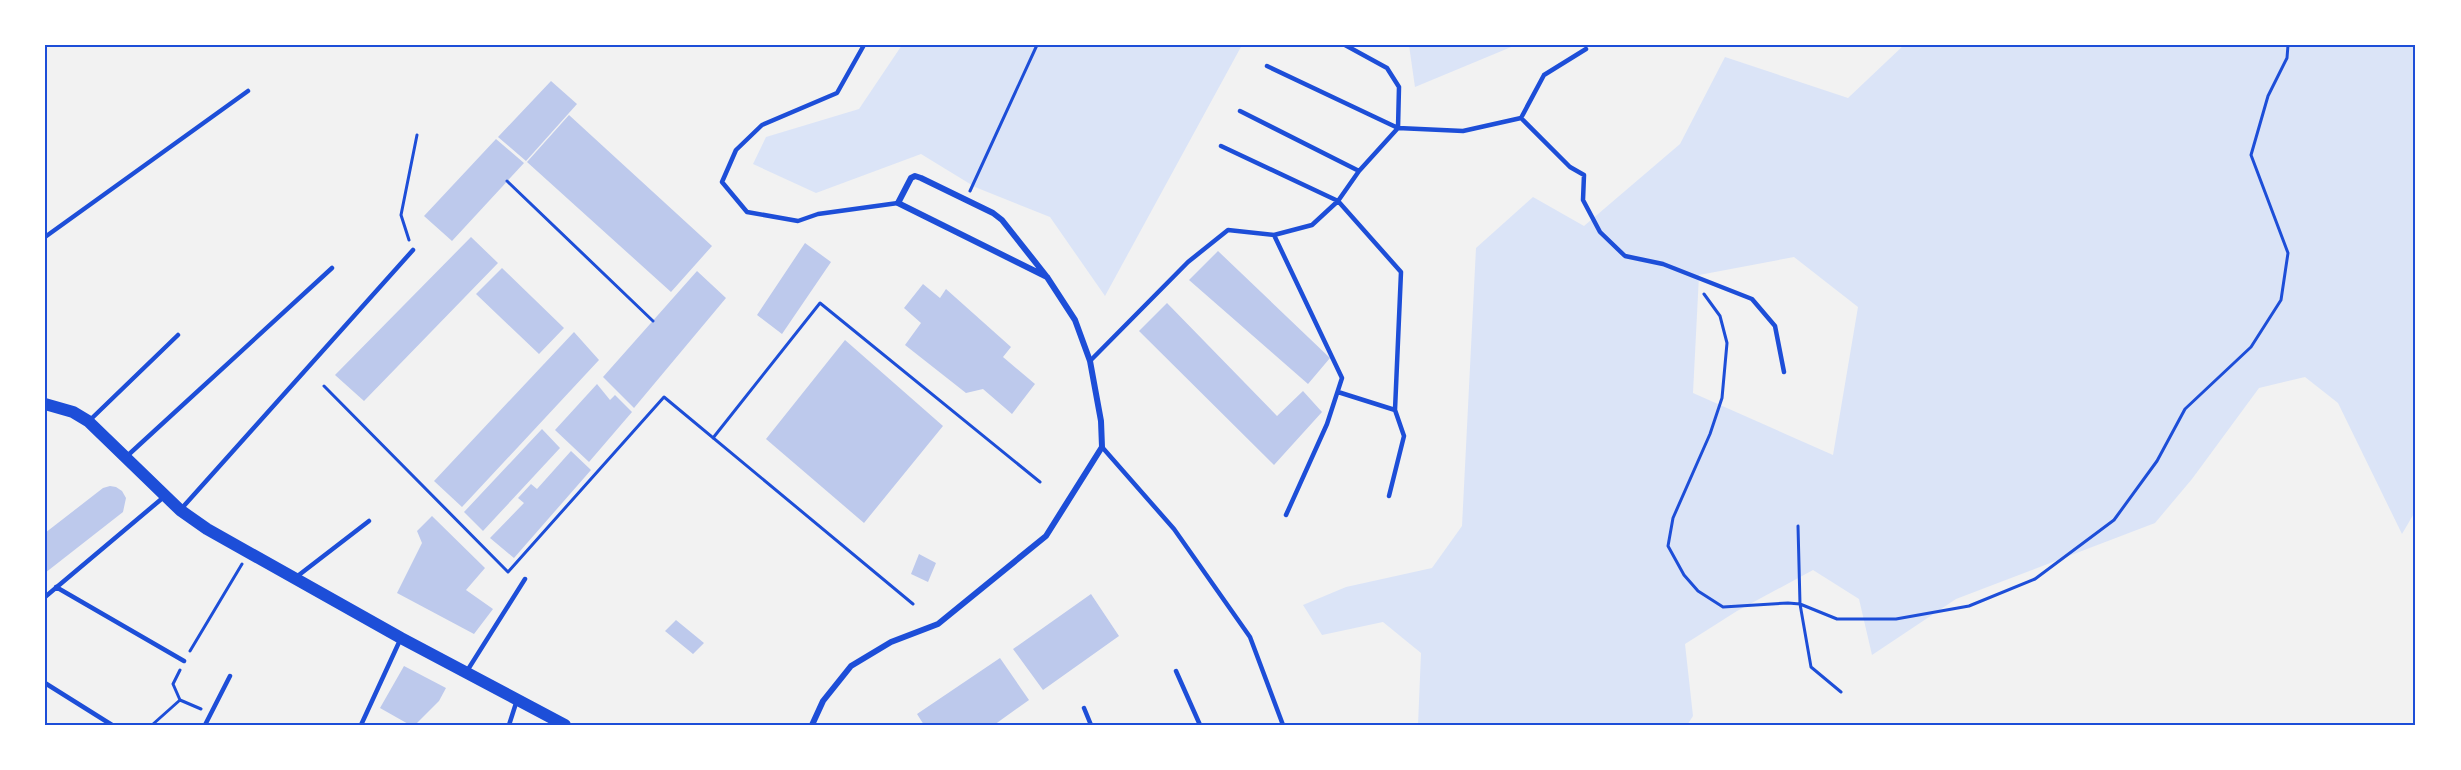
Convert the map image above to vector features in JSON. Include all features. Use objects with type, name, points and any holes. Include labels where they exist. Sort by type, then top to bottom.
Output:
[{"type":"main road","points":[[45,404],[73,412],[88,421],[180,510],[248,554],[564,725]]},
{"type":"street","points":[[812,725],[823,701],[851,666],[891,642],[938,624],[1046,536],[1102,447],[1101,421],[1090,361],[1075,320],[1047,277],[1002,220],[993,213],[915,176],[911,178],[898,203],[1047,277]]},
{"type":"lane","points":[[864,45],[837,93],[762,125],[736,150],[722,182],[747,212],[798,221],[818,214],[898,203]]},
{"type":"lane","points":[[1090,361],[1188,262],[1228,230],[1274,235],[1312,225],[1338,201],[1359,171],[1398,128],[1399,87],[1387,68],[1345,45]]},
{"type":"lane","points":[[1267,66],[1398,128],[1463,131],[1521,118],[1544,75],[1586,49]]},
{"type":"lane","points":[[45,237],[248,90]]},
{"type":"lane","points":[[1240,111],[1359,171]]},
{"type":"lane","points":[[1521,118],[1570,167],[1584,176],[1583,200],[1600,232],[1625,256],[1663,264],[1752,299],[1774,326],[1784,372]]},
{"type":"lane","points":[[1221,146],[1338,201],[1401,272],[1395,410],[1404,436],[1389,496]]},
{"type":"lane","points":[[1274,235],[1342,378],[1327,424],[1286,515]]},
{"type":"lane","points":[[180,510],[412,250]]},
{"type":"lane","points":[[126,457],[332,268]]},
{"type":"lane","points":[[88,421],[178,335]]},
{"type":"lane","points":[[1338,392],[1395,410]]},
{"type":"lane","points":[[1102,447],[1174,529],[1250,637],[1283,725]]},
{"type":"lane","points":[[45,597],[165,496]]},
{"type":"lane","points":[[294,579],[369,521]]},
{"type":"lane","points":[[466,673],[525,579]]},
{"type":"lane","points":[[56,587],[184,661]]},
{"type":"lane","points":[[361,725],[401,638]]},
{"type":"lane","points":[[1176,671],[1200,725]]},
{"type":"lane","points":[[205,725],[230,676]]},
{"type":"lane","points":[[45,683],[112,725]]},
{"type":"lane","points":[[509,725],[517,700]]},
{"type":"lane","points":[[1084,708],[1091,725]]},
{"type":"path","points":[[966,200],[1037,45]]},
{"type":"path","points":[[1691,276],[1720,316],[1727,343],[1722,398],[1710,435],[1673,518],[1668,546],[1684,575],[1698,591],[1723,608],[1800,604],[1837,619],[1896,619],[1969,606],[2035,579],[2114,520],[2157,461],[2185,410],[2251,347],[2281,300],[2288,253],[2251,155],[2268,96],[2287,58],[2288,45]]},
{"type":"path","points":[[412,250],[401,215],[417,135]]},
{"type":"path","points":[[507,181],[653,321]]},
{"type":"path","points":[[713,438],[820,303],[1040,482]]},
{"type":"path","points":[[324,386],[508,572],[664,397],[914,604]]},
{"type":"path","points":[[1798,526],[1800,604],[1811,667],[1841,692]]},
{"type":"path","points":[[211,713],[180,700],[173,684],[184,661],[248,554]]},
{"type":"path","points":[[152,725],[180,700]]},
{"type":"shaded area","points":[[902,45],[1242,45],[1105,296],[1050,217],[975,187],[921,154],[816,193],[753,164],[766,137],[859,109]]},
{"type":"shaded area","points":[[1409,45],[1516,45],[1415,87]]},
{"type":"shaded area","points":[[1904,45],[2416,45],[2416,510],[2402,534],[2338,403],[2305,377],[2259,388],[2192,479],[2155,523],[1956,599],[1872,655],[1859,599],[1813,570],[1737,611],[1685,644],[1693,716],[1687,725],[1418,725],[1421,653],[1383,622],[1322,635],[1303,605],[1346,587],[1432,568],[1462,526],[1476,248],[1533,197],[1584,226],[1680,144],[1725,57],[1848,98]],"holes":[[[1794,257],[1858,307],[1833,455],[1693,393],[1699,275]]]},
{"type":"building","points":[[551,81],[577,104],[526,161],[498,137]]},
{"type":"building","points":[[569,115],[712,246],[671,292],[527,162]]},
{"type":"building","points":[[496,139],[524,163],[452,241],[424,216]]},
{"type":"building","points":[[471,237],[498,263],[364,401],[335,375]]},
{"type":"building","points":[[805,243],[831,262],[782,334],[757,315]]},
{"type":"building","points":[[1218,251],[1330,358],[1308,384],[1189,280]]},
{"type":"building","points":[[502,268],[564,328],[539,354],[476,294]]},
{"type":"building","points":[[697,271],[726,298],[634,408],[603,377]]},
{"type":"building","points":[[923,284],[940,298],[946,289],[1011,347],[1003,357],[1035,384],[1012,414],[983,389],[966,393],[905,345],[921,323],[904,308]]},
{"type":"building","points":[[1167,303],[1277,416],[1303,391],[1322,412],[1274,465],[1139,331]]},
{"type":"building","points":[[574,332],[599,360],[462,507],[434,481]]},
{"type":"building","points":[[845,340],[943,426],[864,523],[766,439]]},
{"type":"building","points":[[597,384],[610,400],[615,395],[632,412],[589,462],[555,430]]},
{"type":"building","points":[[542,429],[560,448],[483,531],[464,512]]},
{"type":"building","points":[[571,451],[591,470],[514,558],[490,538],[524,503],[518,498],[531,484],[537,489]]},
{"type":"building","points":[[110,486],[122,491],[126,498],[123,512],[45,573],[45,533],[103,488]]},
{"type":"building","points":[[432,516],[485,568],[466,590],[493,609],[474,634],[397,593],[422,543],[417,531]]},
{"type":"building","points":[[919,554],[936,563],[928,582],[911,574]]},
{"type":"building","points":[[1091,594],[1119,636],[1043,690],[1013,649]]},
{"type":"building","points":[[676,620],[704,643],[693,654],[665,631]]},
{"type":"building","points":[[1000,658],[1029,700],[994,725],[924,725],[917,714]]},
{"type":"building","points":[[404,666],[446,688],[439,701],[415,725],[410,725],[380,708]]}]
